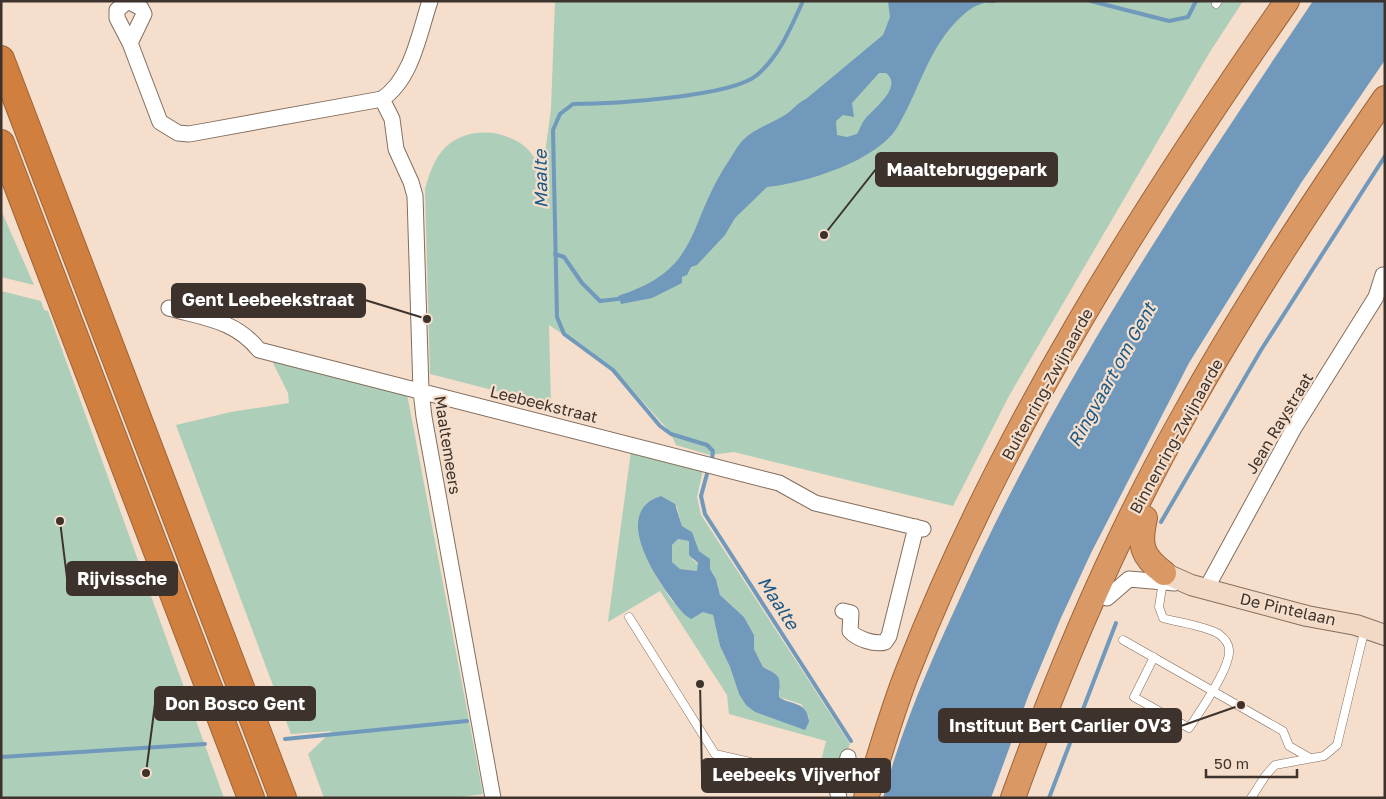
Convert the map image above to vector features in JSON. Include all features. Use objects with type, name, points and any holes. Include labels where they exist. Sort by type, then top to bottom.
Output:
[{"type":"highway","points":[[1209,114],[1206,103],[1269,1]]},
{"type":"highway","name":"Buitenring-Zwijnaarde","points":[[866,798],[908,669],[958,554],[1025,418],[1106,277],[1209,114],[1287,1]]},
{"type":"highway","points":[[1,58],[283,798]]},
{"type":"highway","name":"Binnenring-Zwijnaarde","points":[[1013,798],[1085,614],[1141,497],[1182,418],[1258,291],[1385,98]]},
{"type":"highway","points":[[1,143],[251,798]]},
{"type":"highway","points":[[1027,798],[1066,695],[1107,598],[1181,444],[1182,418]]},
{"type":"highway","points":[[1146,518],[1142,534],[1146,558],[1163,577]]},
{"type":"main road","name":"De Pintelaan","points":[[1163,577],[1307,616],[1365,627],[1385,636]]},
{"type":"street","points":[[130,43],[160,122],[178,133],[199,132],[382,99],[391,93],[400,81],[409,63],[430,1]]},
{"type":"street","name":"Maaltemeers","points":[[382,99],[392,119],[396,149],[411,182],[415,196],[421,391],[492,798]]},
{"type":"street","name":"Jean Raystraat","points":[[1198,587],[1212,575],[1294,428],[1376,297],[1383,275]]},
{"type":"street","name":"Leebeekstraat","points":[[169,308],[234,327],[248,336],[259,350],[779,483],[816,503],[919,528],[885,642],[880,644],[854,636],[850,632],[851,613],[843,611]]},
{"type":"street","points":[[1107,598],[1129,579],[1163,577]]},
{"type":"street","points":[[839,798],[835,781],[845,772],[848,757]]},
{"type":"lane","points":[[1154,657],[1134,698],[1189,728],[1213,691],[1228,657],[1229,649],[1226,641],[1214,632],[1163,618],[1159,607],[1163,577]]},
{"type":"lane","points":[[628,617],[715,754],[835,781]]},
{"type":"lane","points":[[1251,798],[1266,774],[1275,765],[1324,756],[1337,745],[1365,627]]},
{"type":"lane","points":[[1124,640],[1283,731],[1289,746],[1310,758]]},
{"type":"green space","points":[[555,1],[1243,1],[1208,55],[1009,396],[953,506],[734,452],[710,455],[676,445],[670,432],[613,368],[549,325],[551,405],[430,374],[425,189],[428,179],[442,151],[450,143],[470,134],[493,133],[514,139],[526,147],[543,168],[551,109]]},
{"type":"green space","points":[[1,210],[34,285],[1,277]]},
{"type":"green space","points":[[1,291],[41,301],[44,310],[48,311],[224,798],[1,798]]},
{"type":"green space","points":[[270,357],[407,394],[483,794],[454,798],[324,798],[308,754],[332,731],[291,734],[176,425],[231,412],[289,403],[288,393]]},
{"type":"green space","points":[[631,451],[703,470],[697,497],[701,515],[850,744],[841,766],[835,770],[819,769],[826,741],[729,714],[727,695],[660,591],[608,622]],"holes":[[[661,496],[677,507],[682,526],[692,532],[699,551],[709,559],[710,569],[716,579],[720,595],[744,617],[754,635],[754,649],[763,667],[770,670],[780,691],[779,697],[801,704],[809,717],[784,722],[755,712],[739,694],[730,667],[720,646],[713,615],[705,611],[685,608],[674,603],[662,586],[650,564],[640,537],[639,524],[641,512],[648,503]]]},
{"type":"green space","points":[[678,539],[689,541],[693,560],[699,565],[697,571],[680,569],[672,562],[672,545]]},
{"type":"water","points":[[888,1],[998,1],[974,7],[963,15],[950,29],[925,69],[898,126],[888,139],[858,160],[839,168],[801,181],[767,187],[735,218],[725,235],[697,265],[691,267],[687,275],[682,277],[682,283],[652,298],[621,304],[618,296],[645,285],[664,273],[678,259],[688,244],[713,188],[743,140],[753,132],[788,113],[883,35],[890,17]],"holes":[[[879,73],[886,73],[891,79],[889,91],[862,123],[857,134],[847,137],[837,135],[836,121],[843,115],[854,117],[852,103]]]},
{"type":"water","name":"Ringvaart om Gent","points":[[1313,1],[1385,1],[1385,60],[1301,183],[1189,363],[1091,553],[1060,620],[1029,694],[991,798],[883,798],[899,744],[931,663],[1003,508],[1042,433],[1127,286],[1172,214]]},
{"type":"water","points":[[661,496],[675,504],[682,526],[692,532],[699,551],[710,559],[710,569],[716,579],[720,595],[744,617],[754,635],[754,649],[763,667],[779,678],[779,697],[802,707],[808,715],[809,722],[805,730],[755,712],[746,705],[739,694],[730,667],[720,646],[713,615],[703,612],[691,619],[685,615],[665,589],[644,553],[639,535],[639,519],[645,505]],"holes":[[[678,539],[689,541],[689,555],[698,563],[697,571],[680,569],[672,562],[672,545]]]},
{"type":"waterway","name":"Maalte","points":[[712,459],[713,451],[707,445],[671,434],[660,426],[613,370],[564,334],[557,317],[553,130],[560,114],[573,104],[669,98],[723,89],[743,83],[757,75],[772,59],[784,41],[803,1]]},
{"type":"waterway","points":[[1091,1],[1169,21],[1188,17],[1196,1]]},
{"type":"waterway","points":[[1161,522],[1261,350],[1385,156]]},
{"type":"waterway","points":[[555,254],[564,257],[582,283],[600,301],[618,299]]},
{"type":"waterway","name":"Maalte","points":[[707,474],[701,496],[705,514],[851,741]]},
{"type":"waterway","points":[[1049,798],[1116,623]]},
{"type":"waterway","points":[[285,739],[467,721]]},
{"type":"waterway","points":[[1,757],[205,744]]},
{"type":"place","name":"Maaltebruggepark","points":[[824,235]]},
{"type":"place","name":"Gent Leebeekstraat","points":[[427,319]]},
{"type":"place","name":"Rijvissche","points":[[60,521]]},
{"type":"place","name":"Leebeeks Vijverhof","points":[[700,684]]},
{"type":"place","name":"Instituut Bert Carlier OV3","points":[[1241,705]]},
{"type":"place","name":"Don Bosco Gent","points":[[146,773]]}]
